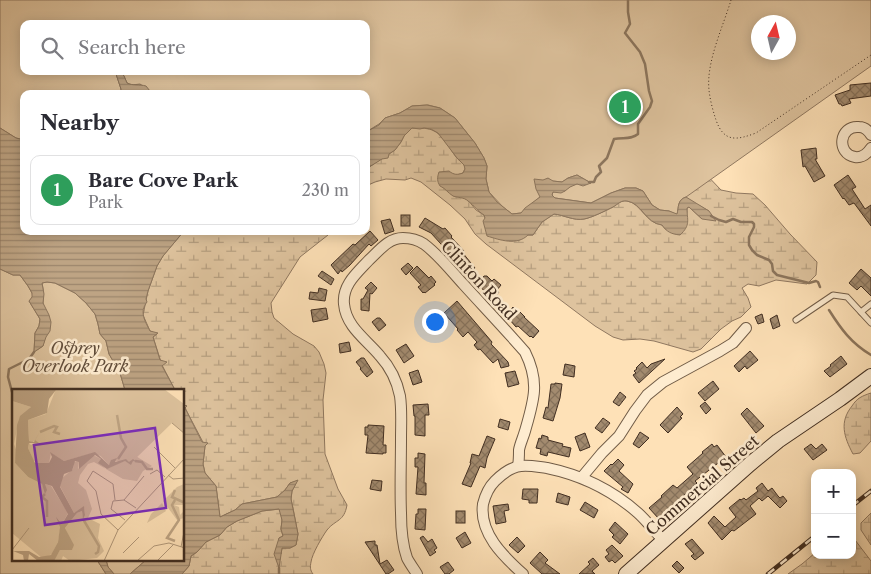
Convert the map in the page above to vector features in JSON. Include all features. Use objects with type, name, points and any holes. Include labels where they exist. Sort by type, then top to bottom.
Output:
[{"type":"main road","name":"Commercial Street","points":[[626,574],[750,464],[871,376]]},
{"type":"street","points":[[870,152],[864,156],[857,157],[850,155],[844,150],[842,145],[843,136],[848,129],[863,127],[871,135]]},
{"type":"street","name":"Clinton Road","points":[[417,574],[408,559],[401,531],[401,422],[400,398],[397,384],[380,356],[356,331],[345,311],[344,303],[347,286],[353,277],[393,239],[412,238],[424,244],[440,258],[525,352],[534,374],[535,387],[531,412],[520,449],[518,466]]},
{"type":"street","points":[[582,477],[619,436],[647,395],[663,382],[733,343],[746,328]]},
{"type":"street","points":[[523,574],[493,542],[484,525],[482,512],[484,499],[491,485],[503,473],[518,466],[534,466],[582,477],[625,502],[640,514],[664,541]]},
{"type":"lane","points":[[796,320],[832,295],[847,297],[871,323]]},
{"type":"lane","points":[[861,312],[871,304]]},
{"type":"path","points":[[731,0],[709,76],[709,90],[714,115],[719,129],[726,136],[744,137],[756,133],[871,55]]},
{"type":"green space","points":[[0,0],[489,0],[700,168],[721,190],[753,194],[817,262],[816,275],[807,284],[776,280],[759,286],[748,284],[742,288],[751,307],[741,317],[721,329],[701,349],[693,352],[654,341],[640,339],[623,340],[613,337],[595,326],[486,244],[475,234],[465,219],[421,182],[411,178],[405,180],[386,179],[370,184],[370,166],[395,150],[412,128],[432,130],[446,142],[465,166],[463,173],[452,174],[444,188],[454,196],[460,196],[468,200],[485,218],[528,235],[533,235],[542,222],[554,214],[584,219],[603,212],[623,201],[636,205],[651,221],[662,225],[666,230],[687,213],[687,208],[689,207],[702,219],[709,211],[700,206],[643,191],[578,202],[555,198],[591,183],[581,176],[455,118],[370,131],[370,90],[149,90],[140,84],[132,85],[123,75],[370,75],[370,20],[20,20],[20,75],[116,75],[120,90],[20,90],[20,138],[0,128]]},
{"type":"green space","points":[[0,0],[871,0],[871,66],[683,198],[679,204],[677,215],[669,211],[660,210],[652,205],[643,191],[636,188],[625,188],[591,203],[555,198],[552,195],[553,192],[565,191],[573,185],[591,183],[577,175],[562,182],[552,181],[540,197],[521,213],[512,214],[489,192],[486,179],[487,166],[484,158],[475,143],[455,118],[440,108],[428,105],[412,106],[400,113],[385,118],[370,130],[370,90],[149,90],[140,84],[132,85],[127,83],[123,75],[370,75],[370,20],[20,20],[20,75],[116,75],[121,90],[20,90],[20,139],[0,128]]},
{"type":"green space","points":[[181,235],[328,235],[300,257],[271,303],[274,318],[293,334],[314,346],[324,364],[326,373],[323,400],[325,454],[338,489],[347,505],[344,515],[330,526],[315,550],[310,565],[313,574],[182,574],[189,566],[191,556],[206,542],[220,535],[227,527],[237,521],[262,511],[280,509],[283,536],[279,538],[281,554],[282,548],[290,548],[296,545],[298,534],[291,499],[292,491],[297,481],[290,483],[277,497],[242,504],[235,510],[220,517],[216,486],[205,473],[203,464],[205,446],[185,408],[187,406],[185,405],[185,389],[174,389],[162,365],[153,337],[157,334],[150,331],[143,315],[148,291],[157,266]]},
{"type":"green space","name":"Osprey Overlook Park","points":[[0,269],[13,275],[20,275],[32,293],[33,297],[29,301],[40,319],[35,333],[34,352],[43,346],[44,341],[42,283],[55,283],[75,293],[95,314],[100,334],[106,341],[109,354],[120,373],[125,389],[12,389],[12,562],[98,562],[106,574],[0,574]]},
{"type":"green space","points":[[871,393],[871,441],[860,453],[853,454],[845,436],[845,418],[856,401],[862,396]]},
{"type":"green space","points":[[871,513],[871,545],[861,530],[861,523]]},
{"type":"green space","points":[[856,541],[871,561],[871,574],[788,574],[811,556],[811,559],[856,559]]},
{"type":"green space","points":[[107,562],[144,562],[130,574],[114,574]]},
{"type":"shaded area","points":[[116,75],[123,75],[127,83],[146,86],[149,90],[121,90]]},
{"type":"shaded area","points":[[427,105],[440,108],[455,118],[475,143],[484,158],[487,166],[486,179],[489,192],[497,202],[512,214],[521,213],[540,197],[534,179],[543,180],[548,178],[553,181],[562,182],[577,175],[591,183],[583,186],[577,184],[561,193],[553,192],[552,195],[555,198],[591,203],[625,188],[636,188],[643,191],[652,205],[660,210],[677,214],[680,202],[686,197],[709,211],[716,221],[702,219],[689,207],[687,208],[688,222],[686,228],[680,235],[674,234],[662,225],[651,221],[636,205],[625,201],[584,219],[554,214],[542,222],[533,235],[528,235],[519,240],[508,241],[487,236],[483,221],[484,215],[466,200],[453,196],[439,184],[439,172],[449,171],[457,174],[463,173],[465,169],[464,165],[438,133],[431,129],[412,128],[395,150],[389,154],[388,158],[382,159],[370,166],[370,130],[379,125],[385,118],[400,113],[412,106]]},
{"type":"shaded area","points":[[0,128],[20,139],[20,235],[181,235],[157,266],[148,291],[147,302],[143,309],[150,331],[158,333],[153,337],[160,360],[167,362],[162,366],[174,389],[125,389],[120,373],[109,354],[106,341],[100,334],[95,314],[75,293],[55,283],[42,283],[43,303],[51,322],[50,331],[43,346],[34,352],[35,333],[40,319],[29,301],[32,293],[20,275],[13,275],[0,269]]},
{"type":"shaded area","points":[[185,408],[202,442],[208,443],[205,446],[203,464],[205,473],[216,486],[220,517],[235,510],[242,504],[277,497],[290,483],[298,480],[292,491],[291,499],[298,534],[296,545],[290,548],[282,548],[279,568],[274,554],[279,538],[283,536],[279,509],[262,511],[227,527],[220,535],[206,542],[191,556],[189,566],[182,574],[130,574],[144,562],[185,562]]},
{"type":"shaded area","points":[[98,562],[107,562],[114,574],[106,574]]},
{"type":"building","points":[[871,83],[871,96],[849,99],[851,103],[842,106],[839,104],[835,95],[850,90],[850,85]]},
{"type":"building","points":[[816,148],[817,159],[815,159],[825,176],[814,182],[805,166],[803,167],[801,150]]},
{"type":"building","points":[[848,175],[856,187],[852,189],[865,209],[871,205],[871,226],[854,203],[849,205],[834,185]]},
{"type":"building","points":[[401,215],[410,215],[410,226],[401,226]]},
{"type":"building","points":[[425,218],[443,229],[445,228],[475,268],[468,274],[431,233],[419,227]]},
{"type":"building","points":[[390,219],[394,231],[385,234],[381,221]]},
{"type":"building","points":[[370,231],[378,240],[371,246],[369,244],[350,265],[338,274],[331,265],[353,244],[355,245],[366,235],[370,235]]},
{"type":"building","points":[[408,263],[413,268],[406,275],[401,269]]},
{"type":"building","points":[[417,266],[436,282],[425,293],[418,287],[421,285],[410,273]]},
{"type":"building","points":[[861,269],[871,278],[871,296],[861,286],[857,290],[849,283]]},
{"type":"building","points":[[322,271],[334,279],[331,285],[318,276]]},
{"type":"building","points":[[484,276],[487,276],[492,281],[494,279],[501,285],[497,290],[499,292],[493,299],[477,284]]},
{"type":"building","points":[[371,282],[377,288],[372,294],[370,293],[369,311],[361,310],[361,299],[363,299],[368,290],[365,288]]},
{"type":"building","points":[[319,288],[327,290],[325,301],[309,299],[310,292],[318,293]]},
{"type":"building","points":[[457,301],[508,362],[509,366],[501,368],[498,359],[493,363],[480,349],[478,350],[474,345],[477,342],[468,332],[463,337],[457,330],[444,313]]},
{"type":"building","points":[[513,307],[539,331],[533,338],[518,326],[516,327],[509,319],[506,314]]},
{"type":"building","points":[[326,308],[328,319],[313,322],[311,310]]},
{"type":"building","points":[[762,314],[764,322],[758,324],[755,317]]},
{"type":"building","points":[[777,315],[780,326],[773,329],[770,319]]},
{"type":"building","points":[[380,318],[386,325],[379,331],[372,322]]},
{"type":"building","points":[[349,342],[351,351],[340,353],[339,344]]},
{"type":"building","points":[[406,344],[414,356],[404,363],[396,350]]},
{"type":"building","points":[[750,351],[758,360],[747,369],[745,366],[739,372],[734,366]]},
{"type":"building","points":[[841,356],[847,364],[830,377],[824,371]]},
{"type":"building","points":[[364,358],[373,372],[367,377],[356,362]]},
{"type":"building","points":[[665,359],[639,383],[633,375],[636,373],[634,371],[636,368],[642,362],[647,368],[651,364]]},
{"type":"building","points":[[565,364],[575,366],[574,377],[563,375]]},
{"type":"building","points":[[418,370],[422,382],[413,385],[409,373]]},
{"type":"building","points":[[515,371],[519,384],[508,387],[505,373]]},
{"type":"building","points":[[713,381],[719,389],[705,401],[698,393]]},
{"type":"building","points":[[551,384],[562,384],[553,421],[543,418],[546,407],[548,408]]},
{"type":"building","points":[[620,392],[626,397],[619,406],[613,402]]},
{"type":"building","points":[[705,402],[711,409],[706,414],[700,406]]},
{"type":"building","points":[[428,404],[429,415],[425,415],[425,436],[415,435],[413,405]]},
{"type":"building","points":[[677,407],[683,414],[680,417],[682,418],[668,433],[660,425]]},
{"type":"building","points":[[747,408],[764,426],[756,433],[741,414]]},
{"type":"building","points":[[603,418],[610,423],[602,433],[595,428]]},
{"type":"building","points":[[500,419],[510,422],[508,430],[498,427]]},
{"type":"building","points":[[368,425],[384,426],[383,445],[386,445],[386,453],[366,453],[368,435],[365,435],[365,427],[368,427]]},
{"type":"building","points":[[640,432],[649,438],[639,448],[633,444]]},
{"type":"building","points":[[585,433],[590,447],[580,451],[575,437]]},
{"type":"building","points":[[542,435],[548,437],[548,440],[571,448],[569,457],[548,452],[547,456],[540,454],[541,449],[536,448]]},
{"type":"building","points":[[487,436],[495,439],[485,468],[480,466],[471,487],[462,484],[471,463],[472,454],[479,456]]},
{"type":"building","points":[[712,444],[714,447],[717,445],[726,457],[695,481],[697,483],[659,519],[649,508],[673,485],[677,488],[693,474],[687,467]]},
{"type":"building","points":[[811,444],[816,449],[822,444],[827,450],[813,460],[804,449]]},
{"type":"building","points":[[418,453],[425,454],[424,483],[426,483],[426,495],[416,494],[418,467],[415,467],[415,458],[418,458]]},
{"type":"building","points":[[618,459],[624,465],[619,471],[633,484],[628,493],[621,489],[623,487],[604,471]]},
{"type":"building","points":[[372,480],[382,481],[381,491],[370,489]]},
{"type":"building","points":[[762,483],[768,491],[772,488],[780,498],[783,496],[787,501],[780,508],[768,496],[762,501],[759,498],[750,506],[756,514],[734,531],[732,530],[722,540],[708,523],[714,516],[725,527],[736,517],[729,508],[740,499],[744,498],[746,500],[758,491],[756,488]]},
{"type":"building","points":[[523,489],[538,489],[537,503],[529,503],[529,500],[522,499]]},
{"type":"building","points":[[558,493],[570,497],[568,505],[556,502]]},
{"type":"building","points":[[585,502],[598,510],[594,518],[580,510]]},
{"type":"building","points":[[508,504],[509,510],[504,511],[506,522],[496,524],[493,506]]},
{"type":"building","points":[[418,509],[426,509],[425,530],[415,529]]},
{"type":"building","points":[[456,511],[465,511],[465,523],[456,523]]},
{"type":"building","points":[[615,522],[628,534],[620,544],[612,537],[614,535],[609,530]]},
{"type":"building","points":[[465,532],[471,543],[462,548],[456,538]]},
{"type":"building","points":[[423,536],[428,542],[432,539],[437,548],[434,550],[436,552],[430,556],[420,538]]},
{"type":"building","points":[[517,537],[525,546],[518,553],[509,545]]},
{"type":"building","points":[[692,539],[704,553],[695,560],[691,556],[694,554],[685,544]]},
{"type":"building","points":[[375,541],[380,564],[387,560],[394,570],[388,574],[386,574],[365,542]]},
{"type":"building","points":[[612,545],[623,556],[615,563],[612,560],[609,562],[605,557],[609,554],[606,550]]},
{"type":"building","points":[[540,552],[548,560],[545,563],[560,574],[542,574],[530,563]]},
{"type":"building","points":[[593,558],[599,565],[592,571],[595,574],[579,574],[590,564],[588,562]]},
{"type":"building","points":[[677,561],[684,568],[679,573],[672,566]]},
{"type":"building","points":[[448,562],[454,570],[449,574],[445,574],[440,567]]},
{"type":"waterway","points":[[589,182],[594,182],[601,172],[599,166],[607,158],[614,139],[630,138],[638,134],[638,124],[652,101],[645,64],[640,52],[625,33],[630,24],[628,0]]},
{"type":"waterway","points":[[711,216],[726,222],[733,219],[741,222],[752,222],[754,227],[749,237],[749,245],[757,255],[769,260],[773,271],[777,275],[809,283],[816,281],[820,287]]},
{"type":"waterway","points":[[829,310],[847,335],[871,355]]},
{"type":"waterway","points":[[12,392],[8,377],[9,369],[29,359],[34,352]]},
{"type":"waterway","points":[[279,568],[279,574]]},
{"type":"railway","points":[[856,503],[871,491]]},
{"type":"railway","points":[[768,574],[811,539]]},
{"type":"place","name":"Bare Cove Park","points":[[625,107]]}]
